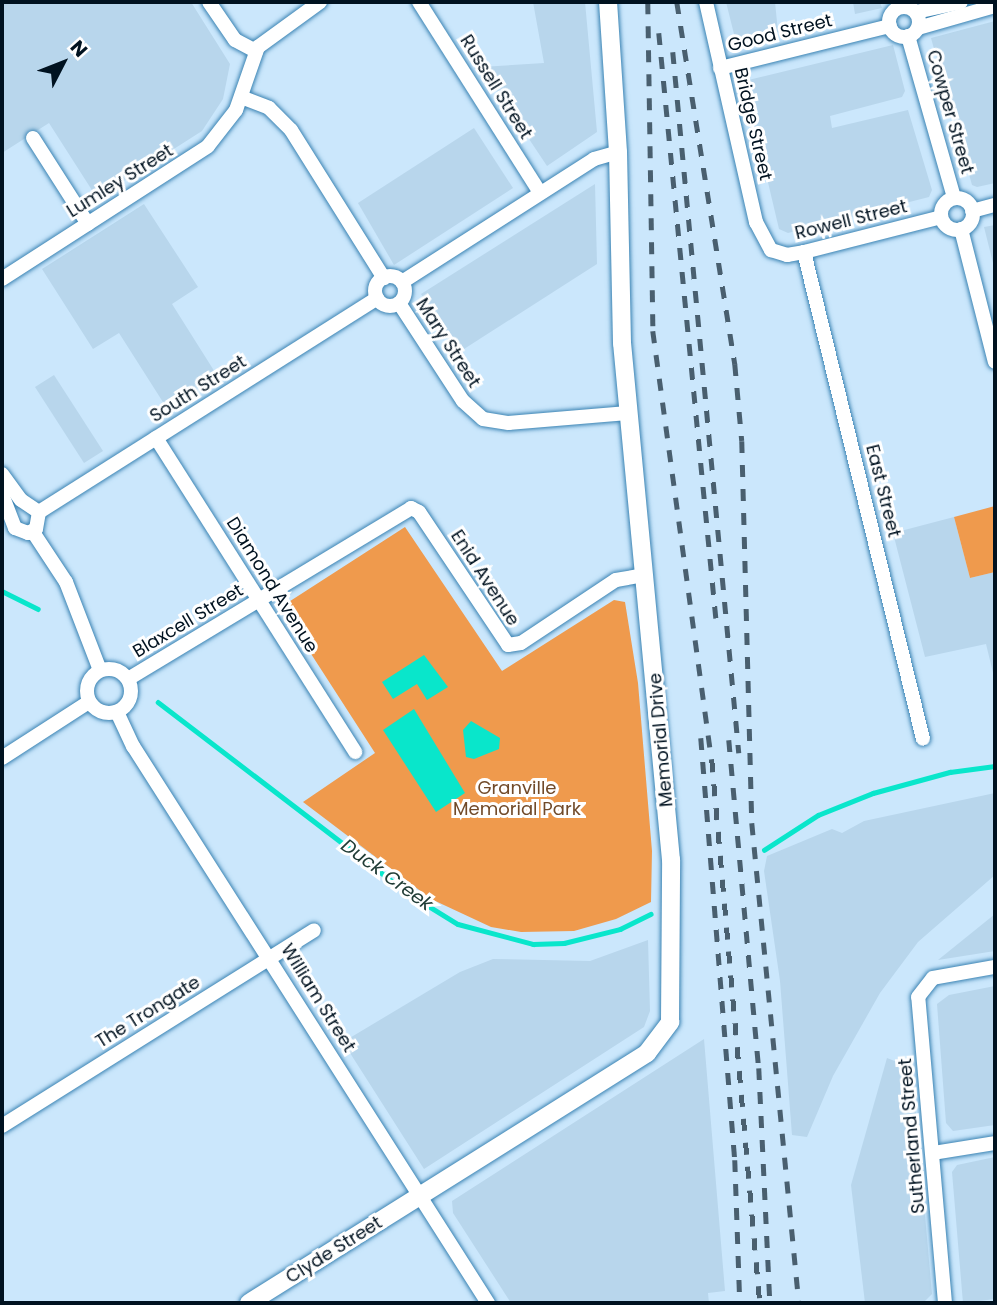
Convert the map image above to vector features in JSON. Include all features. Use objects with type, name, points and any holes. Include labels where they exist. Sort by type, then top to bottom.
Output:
[{"type":"main road","name":"Memorial Drive","points":[[419,1196],[648,1053],[668,1029],[672,1009],[671,860],[619,308],[618,152],[608,2]]},
{"type":"main road","name":"Clyde Street","points":[[255,1302],[419,1196]]},
{"type":"street","points":[[209,2],[235,40],[256,51],[271,34],[320,2]]},
{"type":"street","name":"Russell Street","points":[[419,2],[540,193]]},
{"type":"street","name":"Bridge Street","points":[[706,2],[756,222],[771,250]]},
{"type":"street","points":[[961,2],[916,12],[901,4],[890,16],[890,26],[899,36],[995,6]]},
{"type":"street","points":[[913,32],[916,12]]},
{"type":"street","name":"Good Street","points":[[720,68],[890,26]]},
{"type":"street","name":"Cowper Street","points":[[913,32],[954,198]]},
{"type":"street","name":"Lumley Street","points":[[2,279],[195,157],[229,123],[241,97],[256,51]]},
{"type":"street","points":[[241,97],[269,108],[291,130],[384,278],[402,282],[594,159],[618,152]]},
{"type":"street","points":[[33,138],[88,224]]},
{"type":"street","points":[[954,198],[964,200],[972,211],[971,220],[961,229],[946,226],[941,217],[945,202],[954,198]]},
{"type":"street","points":[[972,211],[995,205]]},
{"type":"street","name":"Rowell Street","points":[[771,250],[787,255],[804,252],[941,217]]},
{"type":"street","points":[[961,229],[995,362]]},
{"type":"street","name":"East Street","points":[[804,252],[923,739]]},
{"type":"street","points":[[384,278],[377,284],[377,298],[387,306],[399,303],[405,293],[402,282]]},
{"type":"street","name":"South Street","points":[[33,508],[156,438],[377,298]]},
{"type":"street","name":"Mary Street","points":[[399,303],[463,401],[483,419],[509,423],[627,413]]},
{"type":"street","name":"Diamond Avenue","points":[[156,438],[355,752]]},
{"type":"street","points":[[2,474],[33,508],[39,525],[33,532]]},
{"type":"street","points":[[2,494],[19,531],[33,532]]},
{"type":"street","points":[[12,519],[18,507],[33,508]]},
{"type":"street","name":"Enid Avenue","points":[[411,509],[419,512],[499,637],[512,646],[616,580],[645,575]]},
{"type":"street","name":"Blaxcell Street","points":[[128,680],[411,509]]},
{"type":"street","points":[[33,532],[66,582],[100,670]]},
{"type":"street","points":[[114,669],[128,680],[130,698],[117,712],[102,713],[89,702],[87,685],[100,670],[114,669]]},
{"type":"street","points":[[2,758],[89,702]]},
{"type":"street","name":"William Street","points":[[117,712],[133,746],[271,957],[488,1303]]},
{"type":"street","name":"The Trongate","points":[[2,1126],[314,930]]},
{"type":"street","name":"Sutherland Street","points":[[945,1303],[918,997],[927,981],[939,976],[995,967]]},
{"type":"street","points":[[933,1153],[995,1143]]},
{"type":"shaded area","points":[[2,2],[191,2],[230,64],[223,99],[202,131],[97,198],[49,123],[2,153]]},
{"type":"shaded area","points":[[533,2],[585,2],[597,132],[547,166],[481,67],[544,63]]},
{"type":"shaded area","points":[[726,2],[775,2],[778,32],[736,42]]},
{"type":"shaded area","points":[[853,2],[880,2],[882,8],[855,14]]},
{"type":"shaded area","points":[[995,21],[995,183],[977,187],[972,185],[931,38]]},
{"type":"shaded area","points":[[893,45],[905,91],[902,97],[830,116],[832,128],[908,110],[932,190],[929,197],[788,233],[779,229],[744,81]]},
{"type":"shaded area","points":[[474,128],[513,188],[394,265],[358,203]]},
{"type":"shaded area","points":[[595,184],[597,264],[464,349],[452,342],[421,294]]},
{"type":"shaded area","points":[[144,204],[198,287],[172,304],[218,377],[168,410],[119,333],[93,349],[42,269]]},
{"type":"shaded area","points":[[995,225],[995,271],[984,227]]},
{"type":"shaded area","points":[[54,375],[103,451],[84,463],[35,387]]},
{"type":"shaded area","points":[[954,517],[970,578],[995,572],[995,681],[986,644],[925,657],[893,533]]},
{"type":"shaded area","points":[[424,655],[448,687],[427,700],[417,684],[393,699],[382,682]]},
{"type":"shaded area","points":[[414,709],[465,793],[436,812],[383,730]]},
{"type":"shaded area","points":[[471,721],[500,738],[499,749],[474,759],[466,757],[463,730]]},
{"type":"shaded area","points":[[995,793],[995,875],[918,942],[880,993],[833,1076],[807,1137],[792,1135],[780,981],[764,871],[767,856],[832,829],[842,833],[864,821]]},
{"type":"shaded area","points":[[995,914],[995,951],[938,960]]},
{"type":"shaded area","points":[[648,940],[650,1011],[644,1027],[424,1169],[343,1042],[460,972],[493,959],[590,961]]},
{"type":"shaded area","points":[[995,986],[995,1125],[953,1131],[946,1123],[937,1004],[949,995]]},
{"type":"shaded area","points":[[704,1039],[725,1291],[708,1293],[709,1303],[511,1303],[453,1213],[452,1201]]},
{"type":"shaded area","points":[[887,1058],[912,1068],[932,1294],[923,1303],[865,1303],[851,1185]]},
{"type":"shaded area","points":[[995,1157],[995,1299],[963,1303],[952,1172],[957,1165]]},
{"type":"green space","points":[[995,506],[995,572],[970,578],[954,517]]},
{"type":"green space","name":"Granville Memorial Park","points":[[405,527],[502,671],[614,600],[625,602],[638,683],[652,851],[651,902],[616,919],[574,931],[521,932],[491,927],[431,899],[303,802],[375,753],[284,612],[284,605]]},
{"type":"waterway","name":"Duck Creek","points":[[2,591],[38,609]]},
{"type":"waterway","name":"Duck Creek","points":[[158,702],[409,894],[458,924],[533,944],[564,943],[620,929],[651,914]]},
{"type":"waterway","name":"Duck Creek","points":[[764,850],[818,815],[873,793],[950,772],[995,766]]},
{"type":"railway","points":[[648,2],[653,331],[712,760],[760,1303]]},
{"type":"railway","points":[[677,2],[735,364],[742,441],[752,823],[799,1303]]},
{"type":"railway","points":[[659,33],[716,618]]},
{"type":"railway","points":[[673,52],[739,753]]},
{"type":"railway","points":[[701,738],[735,1160],[740,1303]]},
{"type":"railway","points":[[729,740],[759,1068],[770,1303]]}]
